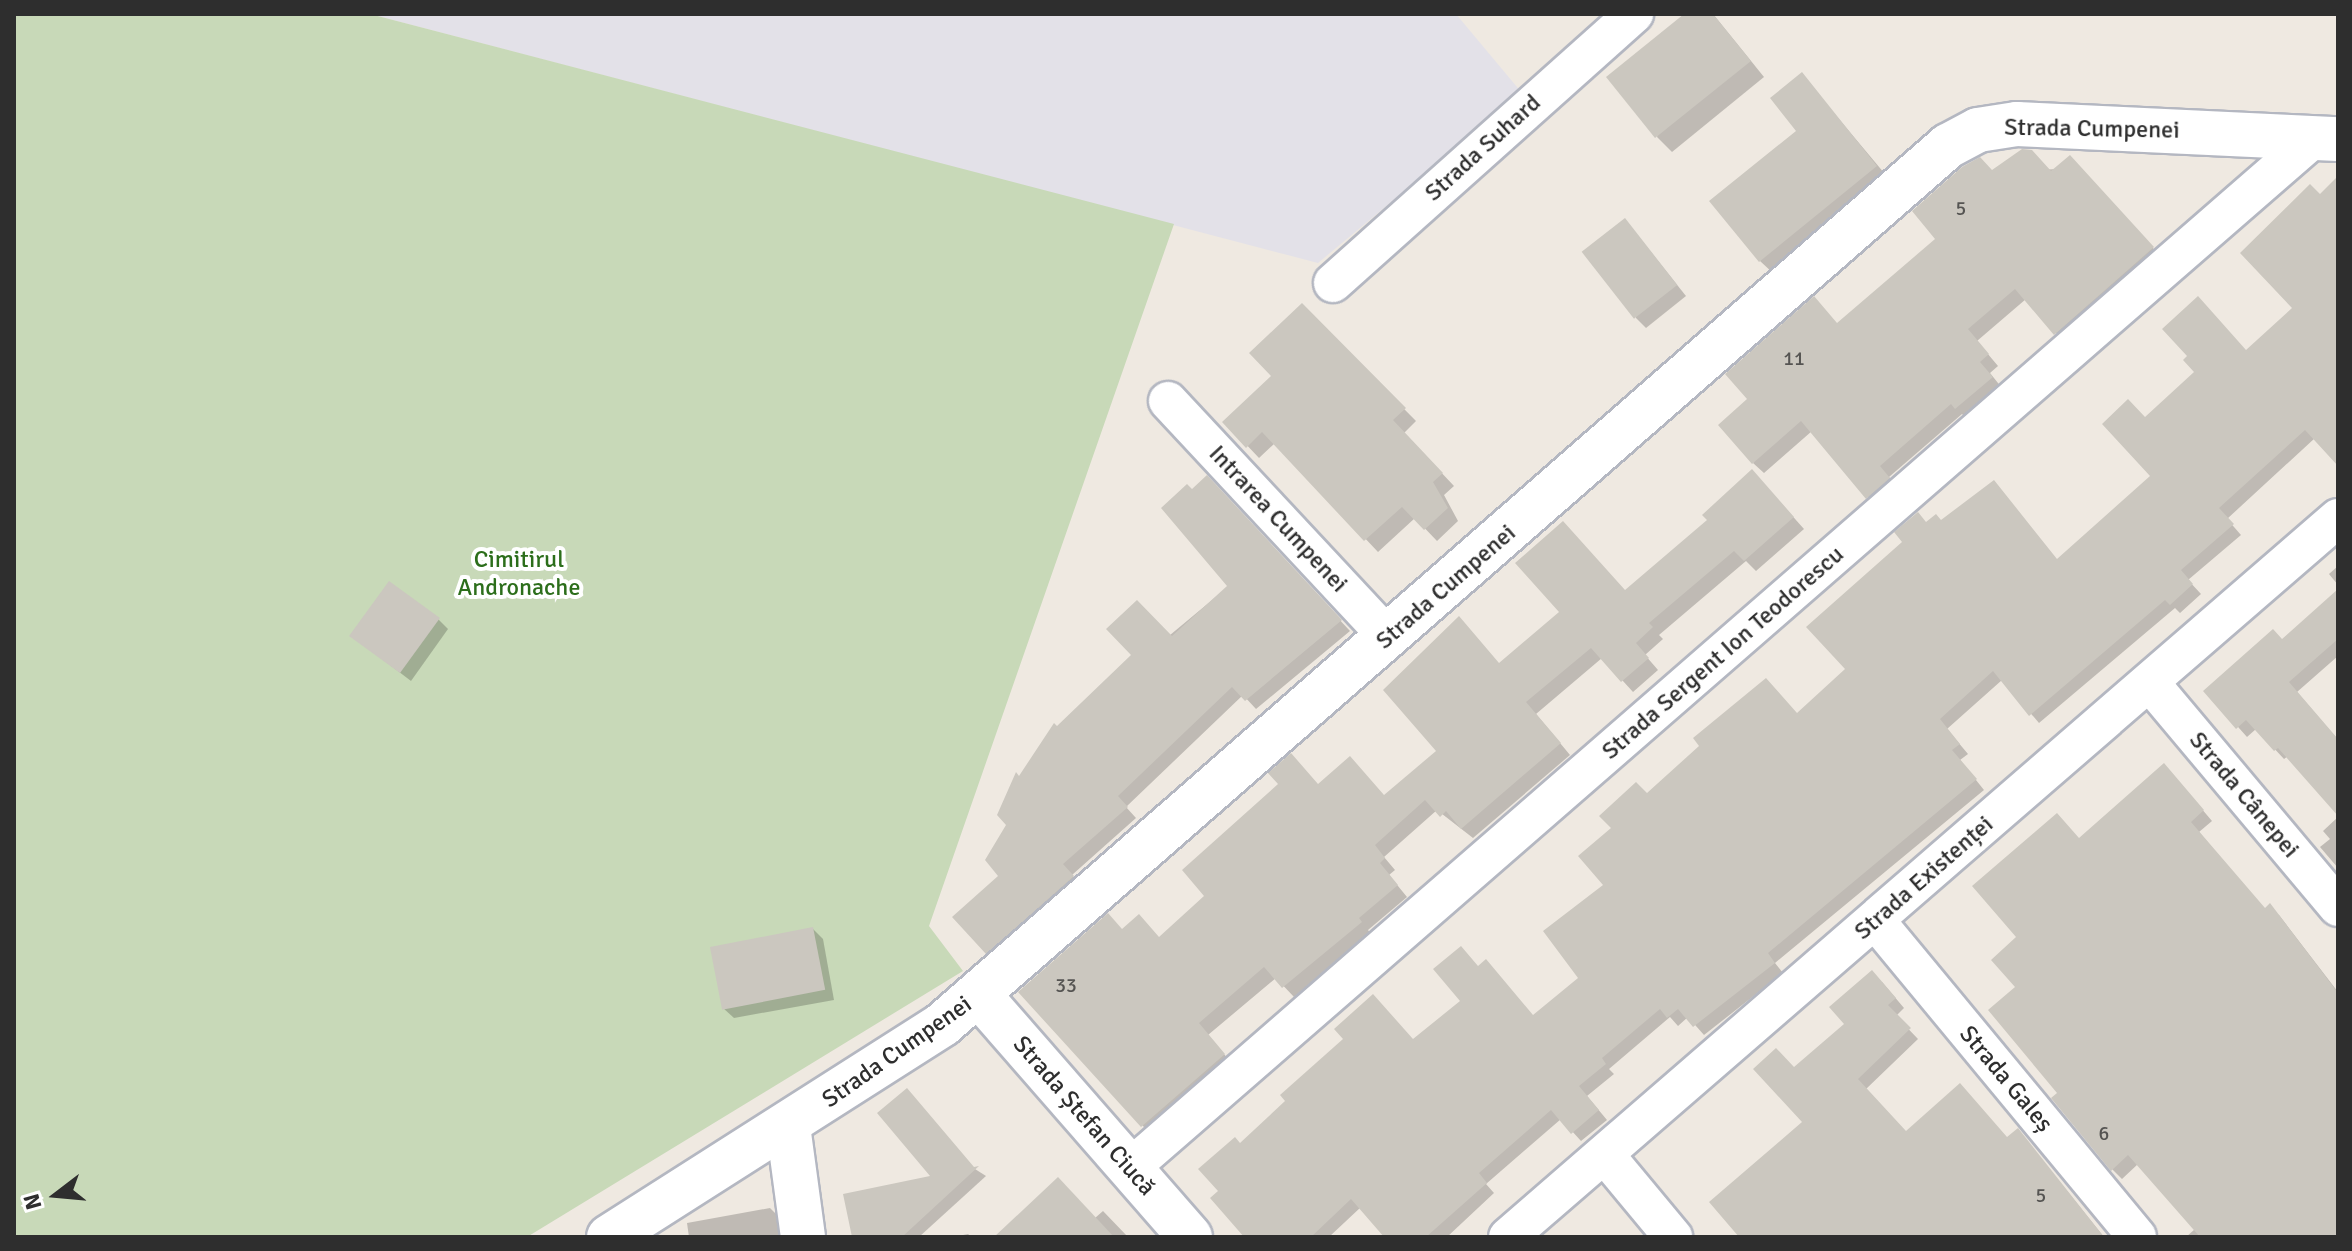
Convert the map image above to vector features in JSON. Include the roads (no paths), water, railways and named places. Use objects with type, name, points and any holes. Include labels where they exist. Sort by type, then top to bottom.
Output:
[{"type":"street","name":"Strada Suhard","points":[[1333,283],[1634,14]]},
{"type":"street","name":"Strada Cumpenei","points":[[609,1237],[788,1126],[979,995],[1964,136],[2017,124],[2327,138]]},
{"type":"street","name":"Strada Sergent Ion Teodorescu","points":[[1130,1168],[2327,138]]},
{"type":"street","name":"Intrarea Cumpenei","points":[[1168,401],[1389,638]]},
{"type":"street","name":"Strada Existenței","points":[[1508,1237],[2151,684],[2338,518]]},
{"type":"street","name":"Strada Cânepei","points":[[2151,684],[2338,907]]},
{"type":"street","name":"Strada Galeș","points":[[1875,920],[2137,1237]]},
{"type":"street","name":"Strada Ștefan Ciucă","points":[[979,995],[1190,1237]]},
{"type":"street","points":[[788,1126],[803,1237]]},
{"type":"street","points":[[1605,1155],[1673,1237]]},
{"type":"park label","name":"Cimitirul Andronache","points":[[519,574]]}]
